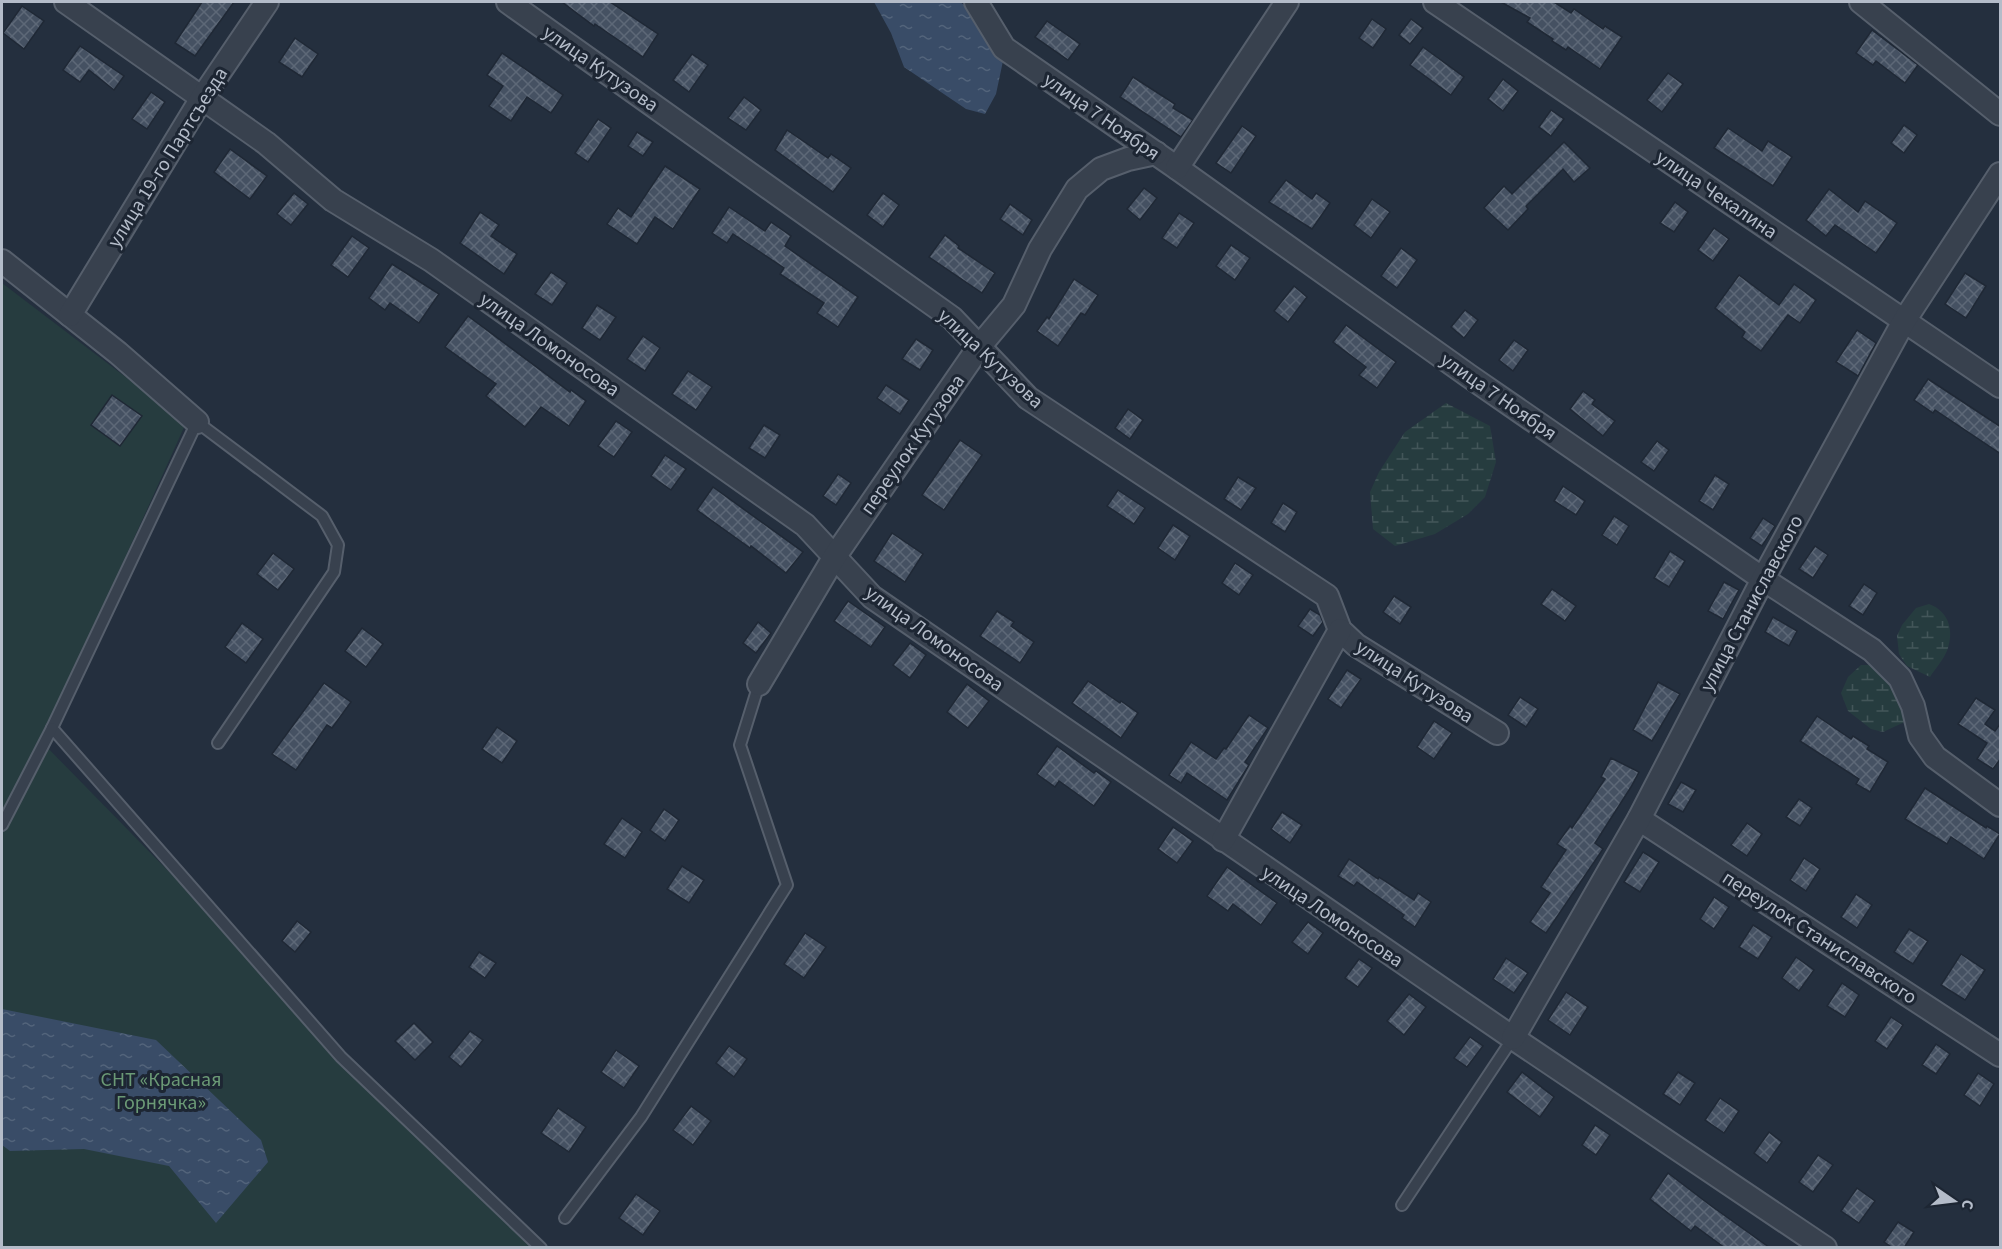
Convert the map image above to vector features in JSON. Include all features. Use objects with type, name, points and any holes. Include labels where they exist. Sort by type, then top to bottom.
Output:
[{"type":"street","name":"улица Ломоносова","points":[[66,2],[266,142],[333,200],[430,260],[805,525],[872,597],[1223,840],[1825,1248]]},
{"type":"street","name":"улица 19-го Партсъезда","points":[[70,315],[202,98],[267,2]]},
{"type":"street","name":"улица Кутузова","points":[[508,2],[952,318],[1028,398],[1327,596],[1340,630],[1356,645],[1497,733]]},
{"type":"street","name":"улица 7 Ноября","points":[[976,2],[1004,48],[1479,383],[1763,579],[1872,650],[1900,678],[1913,706],[1920,736],[1935,758],[2001,805]]},
{"type":"street","points":[[1177,168],[1287,2]]},
{"type":"street","name":"улица Чекалина","points":[[1435,2],[2001,386]]},
{"type":"street","points":[[1861,2],[2001,114]]},
{"type":"street","name":"переулок Кутузова","points":[[759,684],[835,556],[979,347],[1014,305],[1040,249],[1077,189],[1101,169],[1128,159],[1156,153]]},
{"type":"street","name":"улица Станиславского","points":[[1513,1038],[1639,819],[1763,579],[1904,321],[2001,174]]},
{"type":"street","points":[[2,261],[118,353],[197,422]]},
{"type":"street","points":[[1223,840],[1340,630]]},
{"type":"street","name":"переулок Станиславского","points":[[1639,819],[2001,1055]]},
{"type":"lane","points":[[2,825],[52,728],[197,422],[322,516],[338,545],[334,572],[218,743]]},
{"type":"lane","points":[[565,1218],[641,1118],[787,885],[740,745],[759,684]]},
{"type":"lane","points":[[52,728],[341,1057],[541,1248]]},
{"type":"lane","points":[[1402,1205],[1513,1038]]},
{"type":"green space","name":"СНТ «Красная Горнячка»","points":[[2,283],[186,423],[42,742],[536,1247],[2,1247]]},
{"type":"green space","points":[[1446,403],[1490,426],[1496,462],[1485,497],[1468,514],[1435,534],[1395,546],[1373,529],[1370,492],[1379,472],[1405,432]]},
{"type":"green space","points":[[1929,604],[1941,611],[1950,628],[1947,652],[1930,677],[1907,666],[1899,654],[1897,636],[1902,625],[1916,608]]},
{"type":"green space","points":[[1861,665],[1872,665],[1885,670],[1909,720],[1883,732],[1871,729],[1848,711],[1841,693],[1848,677]]},
{"type":"water","points":[[874,2],[960,2],[967,7],[1003,61],[996,94],[985,114],[966,109],[904,67],[891,33]]},
{"type":"water","points":[[2,1009],[156,1040],[261,1140],[268,1162],[216,1223],[169,1166],[84,1149],[10,1151],[2,1145]]},
{"type":"building","points":[[202,2],[234,2],[195,56],[175,43]]},
{"type":"building","points":[[562,2],[610,2],[658,34],[643,57],[595,24],[594,26]]},
{"type":"building","points":[[1501,2],[1554,2],[1571,13],[1574,9],[1603,29],[1605,26],[1622,37],[1600,69],[1568,47],[1566,50],[1552,41],[1553,39],[1527,22],[1530,18]]},
{"type":"building","points":[[22,6],[44,21],[24,49],[3,33]]},
{"type":"building","points":[[1372,19],[1386,29],[1373,48],[1359,38]]},
{"type":"building","points":[[1411,19],[1423,28],[1410,44],[1399,35]]},
{"type":"building","points":[[1047,21],[1080,44],[1068,60],[1035,37]]},
{"type":"building","points":[[1872,30],[1918,65],[1905,83],[1876,61],[1873,65],[1856,53]]},
{"type":"building","points":[[295,38],[318,54],[302,77],[279,62]]},
{"type":"building","points":[[80,46],[124,76],[114,90],[89,70],[80,82],[63,70]]},
{"type":"building","points":[[1423,47],[1464,77],[1451,95],[1410,65]]},
{"type":"building","points":[[502,53],[563,95],[551,113],[527,97],[511,121],[489,106],[503,86],[487,75]]},
{"type":"building","points":[[692,54],[708,65],[689,92],[673,80]]},
{"type":"building","points":[[1668,73],[1683,84],[1662,112],[1647,100]]},
{"type":"building","points":[[1133,77],[1175,104],[1173,108],[1193,120],[1181,137],[1120,97]]},
{"type":"building","points":[[1503,79],[1518,91],[1503,111],[1488,99]]},
{"type":"building","points":[[151,92],[165,102],[147,129],[132,119]]},
{"type":"building","points":[[744,97],[761,110],[746,130],[728,118]]},
{"type":"building","points":[[1551,110],[1564,119],[1551,136],[1539,127]]},
{"type":"building","points":[[598,119],[611,128],[588,162],[575,153]]},
{"type":"building","points":[[1904,125],[1917,135],[1904,153],[1891,143]]},
{"type":"building","points":[[1242,126],[1256,136],[1231,173],[1216,163]]},
{"type":"building","points":[[1728,128],[1762,151],[1768,141],[1792,157],[1773,186],[1714,148]]},
{"type":"building","points":[[787,130],[828,158],[831,154],[851,168],[833,192],[775,150]]},
{"type":"building","points":[[637,132],[653,142],[643,156],[628,146]]},
{"type":"building","points":[[1564,142],[1590,168],[1574,182],[1563,169],[1526,206],[1528,209],[1508,230],[1484,208],[1504,186],[1512,194]]},
{"type":"building","points":[[230,149],[267,176],[250,199],[214,172]]},
{"type":"building","points":[[665,166],[700,189],[673,229],[655,217],[637,244],[607,224],[618,208],[631,217]]},
{"type":"building","points":[[1286,180],[1312,199],[1316,193],[1330,203],[1312,229],[1269,202]]},
{"type":"building","points":[[1144,188],[1157,198],[1140,220],[1127,209]]},
{"type":"building","points":[[1829,189],[1858,212],[1865,201],[1897,223],[1876,253],[1835,225],[1826,236],[1806,220]]},
{"type":"building","points":[[294,193],[308,204],[291,225],[277,214]]},
{"type":"building","points":[[883,193],[899,205],[883,227],[867,215]]},
{"type":"building","points":[[1372,199],[1390,212],[1371,238],[1354,225]]},
{"type":"building","points":[[1675,202],[1688,212],[1674,232],[1660,223]]},
{"type":"building","points":[[1010,204],[1032,220],[1023,235],[1000,219]]},
{"type":"building","points":[[729,207],[765,231],[771,222],[791,236],[785,246],[858,297],[838,327],[817,313],[824,303],[780,274],[784,268],[733,234],[727,243],[712,233]]},
{"type":"building","points":[[480,212],[499,225],[491,236],[517,254],[504,274],[460,243]]},
{"type":"building","points":[[1179,213],[1194,223],[1177,248],[1162,238]]},
{"type":"building","points":[[1714,228],[1729,239],[1713,261],[1698,250]]},
{"type":"building","points":[[945,235],[959,246],[958,248],[995,273],[982,293],[929,257]]},
{"type":"building","points":[[352,236],[369,248],[348,277],[331,265]]},
{"type":"building","points":[[1231,245],[1250,258],[1235,280],[1216,266]]},
{"type":"building","points":[[1401,248],[1417,260],[1397,288],[1381,276]]},
{"type":"building","points":[[392,264],[439,294],[419,323],[390,303],[385,310],[369,298]]},
{"type":"building","points":[[551,272],[567,283],[552,305],[535,294]]},
{"type":"building","points":[[1965,273],[1986,286],[1966,318],[1945,304]]},
{"type":"building","points":[[1739,275],[1779,305],[1794,284],[1816,300],[1800,323],[1788,315],[1761,351],[1742,337],[1745,332],[1715,308]]},
{"type":"building","points":[[1074,279],[1098,295],[1085,315],[1081,313],[1058,346],[1037,331],[1047,317],[1049,319]]},
{"type":"building","points":[[1294,286],[1307,297],[1288,322],[1274,311]]},
{"type":"building","points":[[597,305],[616,317],[600,340],[582,328]]},
{"type":"building","points":[[1465,310],[1478,320],[1464,338],[1451,327]]},
{"type":"building","points":[[468,316],[570,392],[571,390],[586,401],[569,426],[541,407],[525,427],[486,396],[496,384],[445,347]]},
{"type":"building","points":[[1346,325],[1396,362],[1377,388],[1359,375],[1366,367],[1333,342]]},
{"type":"building","points":[[1857,330],[1876,343],[1858,376],[1836,362]]},
{"type":"building","points":[[643,336],[660,348],[645,371],[627,359]]},
{"type":"building","points":[[916,339],[933,350],[920,370],[902,359]]},
{"type":"building","points":[[1514,340],[1528,350],[1513,371],[1499,360]]},
{"type":"building","points":[[688,371],[712,387],[696,410],[672,394]]},
{"type":"building","points":[[1928,379],[2001,427],[2001,454],[1935,410],[1933,413],[1914,400]]},
{"type":"building","points":[[886,385],[909,400],[900,414],[877,398]]},
{"type":"building","points":[[1583,391],[1595,400],[1592,404],[1615,421],[1603,436],[1570,409]]},
{"type":"building","points":[[112,395],[142,416],[120,446],[91,425]]},
{"type":"building","points":[[1128,409],[1143,420],[1130,439],[1115,428]]},
{"type":"building","points":[[616,421],[632,432],[614,457],[598,446]]},
{"type":"building","points":[[764,425],[780,435],[765,458],[749,448]]},
{"type":"building","points":[[960,440],[982,455],[944,510],[922,495]]},
{"type":"building","points":[[1657,441],[1669,450],[1654,471],[1641,462]]},
{"type":"building","points":[[665,455],[686,469],[671,490],[651,476]]},
{"type":"building","points":[[838,474],[851,483],[836,505],[823,496]]},
{"type":"building","points":[[1715,475],[1729,484],[1713,510],[1699,501]]},
{"type":"building","points":[[1238,477],[1256,488],[1241,510],[1224,499]]},
{"type":"building","points":[[1563,486],[1585,501],[1576,515],[1554,501]]},
{"type":"building","points":[[713,487],[803,552],[786,573],[751,546],[750,548],[697,510]]},
{"type":"building","points":[[1118,490],[1145,508],[1134,524],[1107,506]]},
{"type":"building","points":[[1283,503],[1297,512],[1285,532],[1271,523]]},
{"type":"building","points":[[1614,516],[1629,526],[1617,545],[1602,535]]},
{"type":"building","points":[[1763,518],[1775,526],[1762,546],[1750,538]]},
{"type":"building","points":[[1173,525],[1190,536],[1175,560],[1158,548]]},
{"type":"building","points":[[892,533],[923,554],[905,582],[874,561]]},
{"type":"building","points":[[1815,546],[1828,555],[1813,578],[1799,569]]},
{"type":"building","points":[[1670,551],[1685,561],[1669,587],[1654,578]]},
{"type":"building","points":[[273,553],[294,569],[278,590],[257,574]]},
{"type":"building","points":[[1235,563],[1253,575],[1239,595],[1222,583]]},
{"type":"building","points":[[1724,582],[1739,590],[1723,619],[1708,611]]},
{"type":"building","points":[[1864,584],[1877,593],[1863,615],[1849,606]]},
{"type":"building","points":[[1552,589],[1576,606],[1565,621],[1541,604]]},
{"type":"building","points":[[1394,596],[1411,607],[1400,624],[1383,612]]},
{"type":"building","points":[[848,601],[885,627],[871,647],[834,621]]},
{"type":"building","points":[[1310,609],[1320,615],[1323,622],[1313,636],[1298,626]]},
{"type":"building","points":[[997,611],[1014,622],[1011,626],[1034,642],[1020,663],[980,636]]},
{"type":"building","points":[[1773,617],[1797,631],[1789,646],[1765,632]]},
{"type":"building","points":[[758,622],[771,633],[756,653],[743,643]]},
{"type":"building","points":[[242,623],[263,639],[246,663],[225,647]]},
{"type":"building","points":[[362,628],[383,644],[366,667],[345,651]]},
{"type":"building","points":[[910,643],[926,655],[910,678],[893,665]]},
{"type":"building","points":[[1347,670],[1361,679],[1341,708],[1328,699]]},
{"type":"building","points":[[1088,681],[1138,713],[1121,738],[1072,703]]},
{"type":"building","points":[[1658,682],[1680,694],[1652,741],[1633,730]]},
{"type":"building","points":[[324,683],[351,702],[332,728],[327,725],[296,770],[272,754]]},
{"type":"building","points":[[967,684],[989,701],[968,728],[947,712]]},
{"type":"building","points":[[1520,697],[1538,709],[1526,727],[1508,715]]},
{"type":"building","points":[[1976,698],[1995,710],[1985,724],[1995,731],[2001,723],[2001,758],[1993,769],[1977,759],[1987,743],[1958,724]]},
{"type":"building","points":[[1249,715],[1268,728],[1245,762],[1249,765],[1227,800],[1187,773],[1181,783],[1169,775],[1191,742],[1216,759],[1224,748],[1226,749]]},
{"type":"building","points":[[1817,716],[1851,739],[1853,736],[1869,746],[1867,749],[1888,762],[1870,792],[1856,784],[1859,779],[1800,741]]},
{"type":"building","points":[[1434,721],[1452,733],[1434,759],[1417,747]]},
{"type":"building","points":[[497,727],[517,741],[502,763],[482,749]]},
{"type":"building","points":[[1057,746],[1094,773],[1096,771],[1111,782],[1094,806],[1059,781],[1055,787],[1037,774]]},
{"type":"building","points":[[1611,758],[1639,772],[1595,843],[1603,849],[1546,933],[1530,922],[1550,893],[1541,887],[1566,850],[1557,844],[1570,826],[1572,828],[1605,779],[1601,777]]},
{"type":"building","points":[[1681,782],[1696,790],[1683,812],[1668,804]]},
{"type":"building","points":[[1925,788],[1986,828],[1987,826],[2000,834],[1984,859],[1951,837],[1947,844],[1905,819]]},
{"type":"building","points":[[1799,799],[1812,808],[1800,826],[1786,817]]},
{"type":"building","points":[[664,809],[679,820],[665,841],[650,830]]},
{"type":"building","points":[[1282,812],[1302,825],[1290,843],[1271,829]]},
{"type":"building","points":[[622,818],[642,832],[625,858],[604,844]]},
{"type":"building","points":[[1747,823],[1762,834],[1747,856],[1731,845]]},
{"type":"building","points":[[1173,827],[1193,841],[1177,863],[1158,849]]},
{"type":"building","points":[[1643,852],[1659,862],[1640,892],[1624,882]]},
{"type":"building","points":[[1804,858],[1820,869],[1806,891],[1790,880]]},
{"type":"building","points":[[1349,859],[1414,900],[1418,893],[1431,902],[1415,927],[1402,918],[1404,915],[1357,882],[1354,886],[1338,876]]},
{"type":"building","points":[[682,866],[704,880],[689,903],[667,889]]},
{"type":"building","points":[[1227,867],[1277,903],[1261,925],[1233,904],[1228,911],[1207,896]]},
{"type":"building","points":[[1856,894],[1872,905],[1857,928],[1841,917]]},
{"type":"building","points":[[1714,897],[1729,907],[1714,929],[1700,919]]},
{"type":"building","points":[[297,921],[311,932],[295,952],[282,941]]},
{"type":"building","points":[[1308,922],[1323,933],[1308,954],[1292,942]]},
{"type":"building","points":[[1753,925],[1772,937],[1758,959],[1739,947]]},
{"type":"building","points":[[1909,929],[1928,941],[1913,964],[1894,952]]},
{"type":"building","points":[[805,933],[826,947],[804,978],[784,964]]},
{"type":"building","points":[[479,952],[496,963],[485,978],[469,967]]},
{"type":"building","points":[[1961,954],[1985,970],[1965,1000],[1941,985]]},
{"type":"building","points":[[1796,957],[1814,970],[1799,991],[1782,978]]},
{"type":"building","points":[[1506,958],[1528,973],[1514,993],[1493,979]]},
{"type":"building","points":[[1359,959],[1372,968],[1358,987],[1345,978]]},
{"type":"building","points":[[1842,983],[1859,995],[1845,1017],[1827,1006]]},
{"type":"building","points":[[1566,992],[1588,1007],[1570,1035],[1548,1020]]},
{"type":"building","points":[[1409,994],[1426,1007],[1404,1035],[1387,1021]]},
{"type":"building","points":[[1891,1017],[1903,1025],[1887,1049],[1875,1041]]},
{"type":"building","points":[[414,1023],[433,1042],[415,1060],[395,1041]]},
{"type":"building","points":[[470,1031],[483,1040],[461,1067],[449,1057]]},
{"type":"building","points":[[1470,1037],[1483,1046],[1467,1067],[1454,1058]]},
{"type":"building","points":[[1936,1044],[1950,1054],[1936,1074],[1922,1065]]},
{"type":"building","points":[[729,1046],[747,1059],[734,1077],[716,1063]]},
{"type":"building","points":[[616,1050],[639,1066],[624,1088],[601,1072]]},
{"type":"building","points":[[1522,1072],[1554,1097],[1540,1117],[1507,1092]]},
{"type":"building","points":[[1678,1072],[1695,1083],[1680,1105],[1663,1094]]},
{"type":"building","points":[[1978,1073],[1994,1084],[1980,1106],[1964,1095]]},
{"type":"building","points":[[1720,1098],[1739,1111],[1724,1133],[1705,1120]]},
{"type":"building","points":[[691,1106],[711,1121],[693,1145],[673,1130]]},
{"type":"building","points":[[558,1108],[586,1127],[569,1152],[541,1133]]},
{"type":"building","points":[[1595,1125],[1610,1135],[1596,1155],[1582,1145]]},
{"type":"building","points":[[1769,1132],[1782,1142],[1767,1163],[1754,1153]]},
{"type":"building","points":[[1818,1155],[1833,1165],[1813,1192],[1799,1182]]},
{"type":"building","points":[[1668,1173],[1770,1248],[1725,1248],[1695,1226],[1691,1231],[1650,1199]]},
{"type":"building","points":[[1857,1188],[1875,1201],[1859,1223],[1841,1211]]},
{"type":"building","points":[[636,1194],[660,1211],[643,1235],[619,1218]]},
{"type":"building","points":[[1898,1222],[1914,1232],[1904,1248],[1893,1248],[1884,1242]]}]
